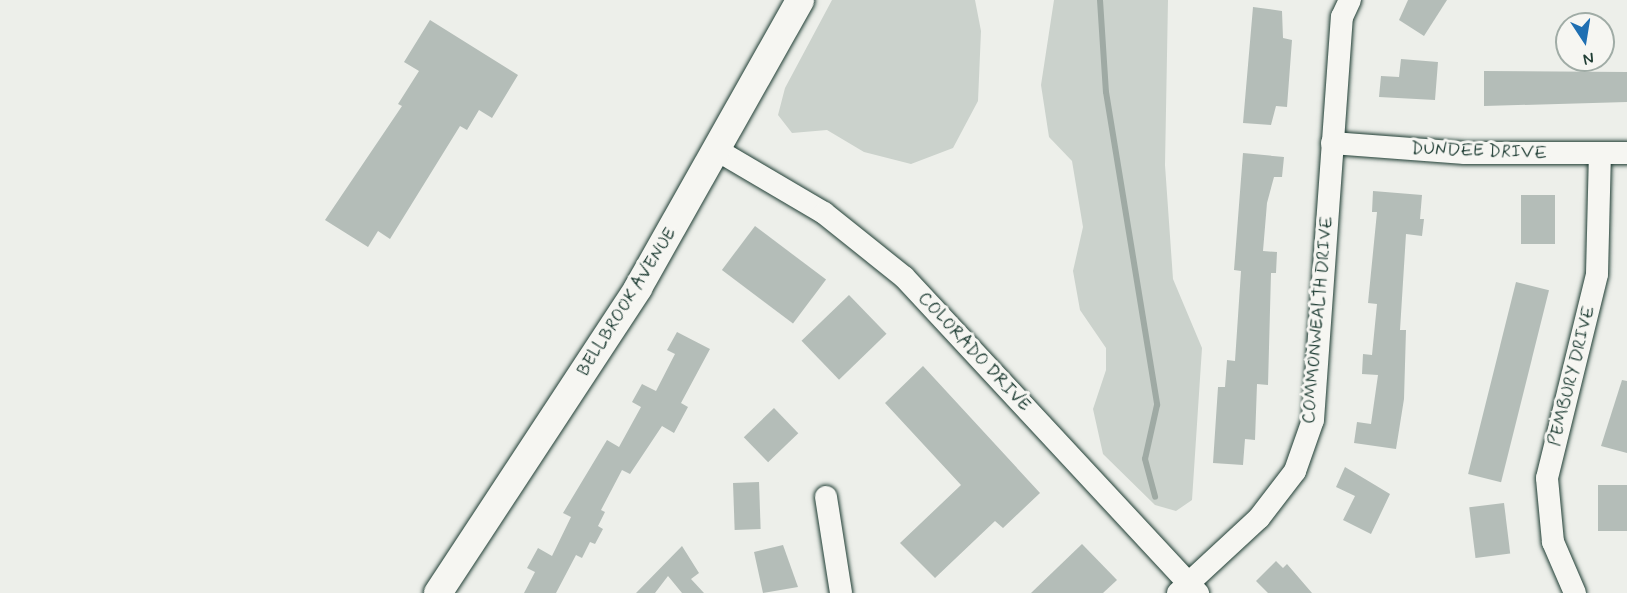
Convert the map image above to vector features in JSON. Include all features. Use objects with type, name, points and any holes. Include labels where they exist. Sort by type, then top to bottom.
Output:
[{"type":"street","name":"BELLBROOK AVENUE","points":[[438,593],[638,288],[800,0]]},
{"type":"street","name":"COMMONWEALTH DRIVE","points":[[1188,590],[1259,518],[1295,471],[1314,420],[1342,17],[1350,0]]},
{"type":"street","name":"DUNDEE DRIVE","points":[[1332,143],[1465,153],[1627,153]]},
{"type":"street","name":"COLORADO DRIVE","points":[[717,150],[824,213],[904,277],[1188,590]]},
{"type":"street","name":"PEMBURY DRIVE","points":[[1575,593],[1553,542],[1547,478],[1597,274],[1600,153]]},
{"type":"street","points":[[826,497],[841,593]]},
{"type":"shaded area","points":[[832,0],[975,0],[981,31],[978,101],[953,148],[911,164],[864,152],[827,130],[792,133],[778,115],[785,88]]},
{"type":"shaded area","points":[[1054,0],[1168,0],[1165,165],[1173,279],[1202,348],[1192,500],[1176,511],[1155,505],[1103,454],[1093,409],[1106,370],[1106,348],[1080,310],[1073,271],[1083,227],[1072,161],[1049,137],[1041,85]]},
{"type":"building","points":[[1408,0],[1447,0],[1424,36],[1399,20]]},
{"type":"building","points":[[1253,7],[1282,11],[1283,38],[1292,40],[1287,107],[1276,106],[1271,125],[1243,123]]},
{"type":"building","points":[[430,20],[518,75],[492,118],[479,110],[467,130],[460,126],[390,239],[378,231],[368,247],[325,220],[402,106],[398,104],[419,71],[404,62]]},
{"type":"building","points":[[1401,59],[1438,62],[1435,100],[1379,97],[1381,76],[1399,77]]},
{"type":"building","points":[[1484,71],[1627,72],[1627,102],[1484,106]]},
{"type":"building","points":[[1243,153],[1284,157],[1282,177],[1274,177],[1267,203],[1263,251],[1277,252],[1276,273],[1271,273],[1268,385],[1257,384],[1255,440],[1245,439],[1243,465],[1213,463],[1218,387],[1225,387],[1227,360],[1235,361],[1241,271],[1234,270]]},
{"type":"building","points":[[1373,191],[1422,195],[1420,219],[1424,219],[1422,236],[1406,234],[1400,330],[1406,330],[1404,399],[1396,449],[1354,443],[1357,422],[1371,424],[1378,375],[1362,374],[1363,354],[1372,355],[1377,304],[1368,303],[1377,212],[1372,212]]},
{"type":"building","points":[[1521,195],[1555,195],[1555,244],[1521,244]]},
{"type":"building","points":[[755,226],[826,280],[793,323],[722,270]]},
{"type":"building","points":[[1516,282],[1549,290],[1501,482],[1468,474]]},
{"type":"building","points":[[849,295],[887,334],[839,380],[802,341]]},
{"type":"building","points":[[677,332],[710,349],[681,403],[688,407],[674,433],[662,426],[630,474],[622,470],[601,510],[605,512],[598,526],[603,529],[595,544],[590,542],[582,558],[576,555],[556,593],[524,593],[535,572],[527,568],[538,548],[552,556],[571,517],[563,513],[607,440],[619,447],[641,407],[632,402],[642,384],[656,391],[675,354],[667,350]]},
{"type":"building","points":[[923,366],[1040,493],[1003,528],[995,521],[935,578],[900,543],[961,485],[885,403]]},
{"type":"building","points":[[1622,380],[1627,381],[1627,453],[1601,446]]},
{"type":"building","points":[[774,408],[798,433],[768,462],[744,437]]},
{"type":"building","points":[[1345,467],[1390,494],[1371,534],[1343,520],[1355,496],[1336,487]]},
{"type":"building","points":[[759,482],[761,529],[735,530],[733,483]]},
{"type":"building","points":[[1598,485],[1627,485],[1627,531],[1598,531]]},
{"type":"building","points":[[1504,503],[1510,554],[1475,558],[1469,507]]},
{"type":"building","points":[[1082,544],[1117,580],[1103,593],[1031,593]]},
{"type":"building","points":[[783,545],[798,587],[763,593],[754,552]]},
{"type":"building","points":[[682,546],[699,573],[691,579],[704,593],[682,593],[668,576],[655,593],[636,593]]},
{"type":"building","points":[[1276,561],[1283,568],[1287,564],[1312,593],[1268,593],[1256,581]]},
{"type":"waterway","points":[[1100,0],[1106,92],[1157,405],[1145,459],[1155,497]]}]
